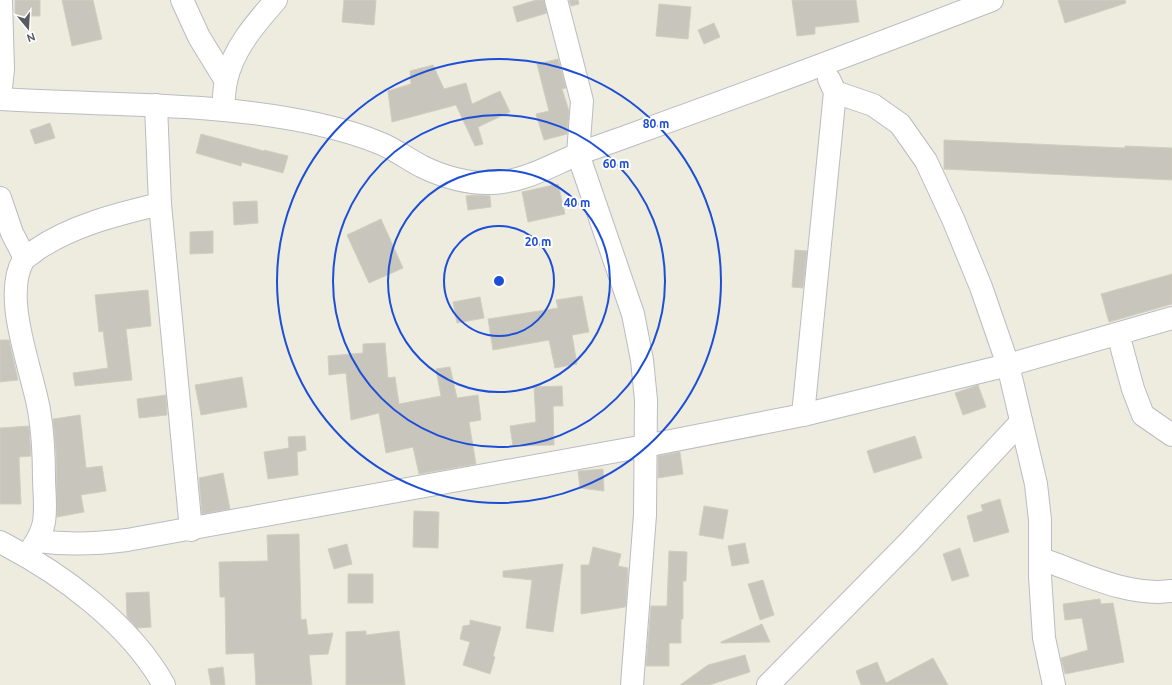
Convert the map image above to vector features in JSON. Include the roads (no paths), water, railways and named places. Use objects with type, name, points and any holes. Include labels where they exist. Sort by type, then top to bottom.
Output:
[{"type":"street","points":[[1,0],[3,69],[0,98],[67,104],[156,105],[223,109],[315,124],[357,134],[383,144],[422,166],[468,182],[494,183],[530,176],[578,154],[823,66],[992,0]]},
{"type":"street","points":[[182,0],[199,37],[226,81]]},
{"type":"street","points":[[223,109],[226,81],[236,52],[253,26],[276,0]]},
{"type":"street","points":[[556,0],[582,101],[578,154],[633,314],[642,360],[646,400],[645,515],[632,685]]},
{"type":"street","points":[[802,415],[835,92],[823,66]]},
{"type":"street","points":[[835,92],[873,105],[900,124],[926,161],[953,219],[981,287],[1008,365],[1036,484],[1040,520],[1044,638],[1054,685]]},
{"type":"street","points":[[156,105],[160,204],[191,530]]},
{"type":"street","points":[[0,198],[12,233],[25,258]]},
{"type":"street","points":[[32,548],[43,529],[45,515],[44,436],[39,408],[17,316],[15,297],[16,277],[25,258],[51,240],[94,222],[160,204]]},
{"type":"street","points":[[0,542],[32,548],[64,544],[97,544],[191,530],[340,501],[645,446],[802,415],[1008,365],[1172,318]]},
{"type":"street","points":[[1118,334],[1133,389],[1143,415],[1172,435]]},
{"type":"street","points":[[768,685],[908,542],[1021,422]]},
{"type":"street","points":[[32,548],[67,582],[111,619],[154,668],[164,685]]},
{"type":"street","points":[[1041,559],[1106,582],[1140,591],[1172,591]]}]
